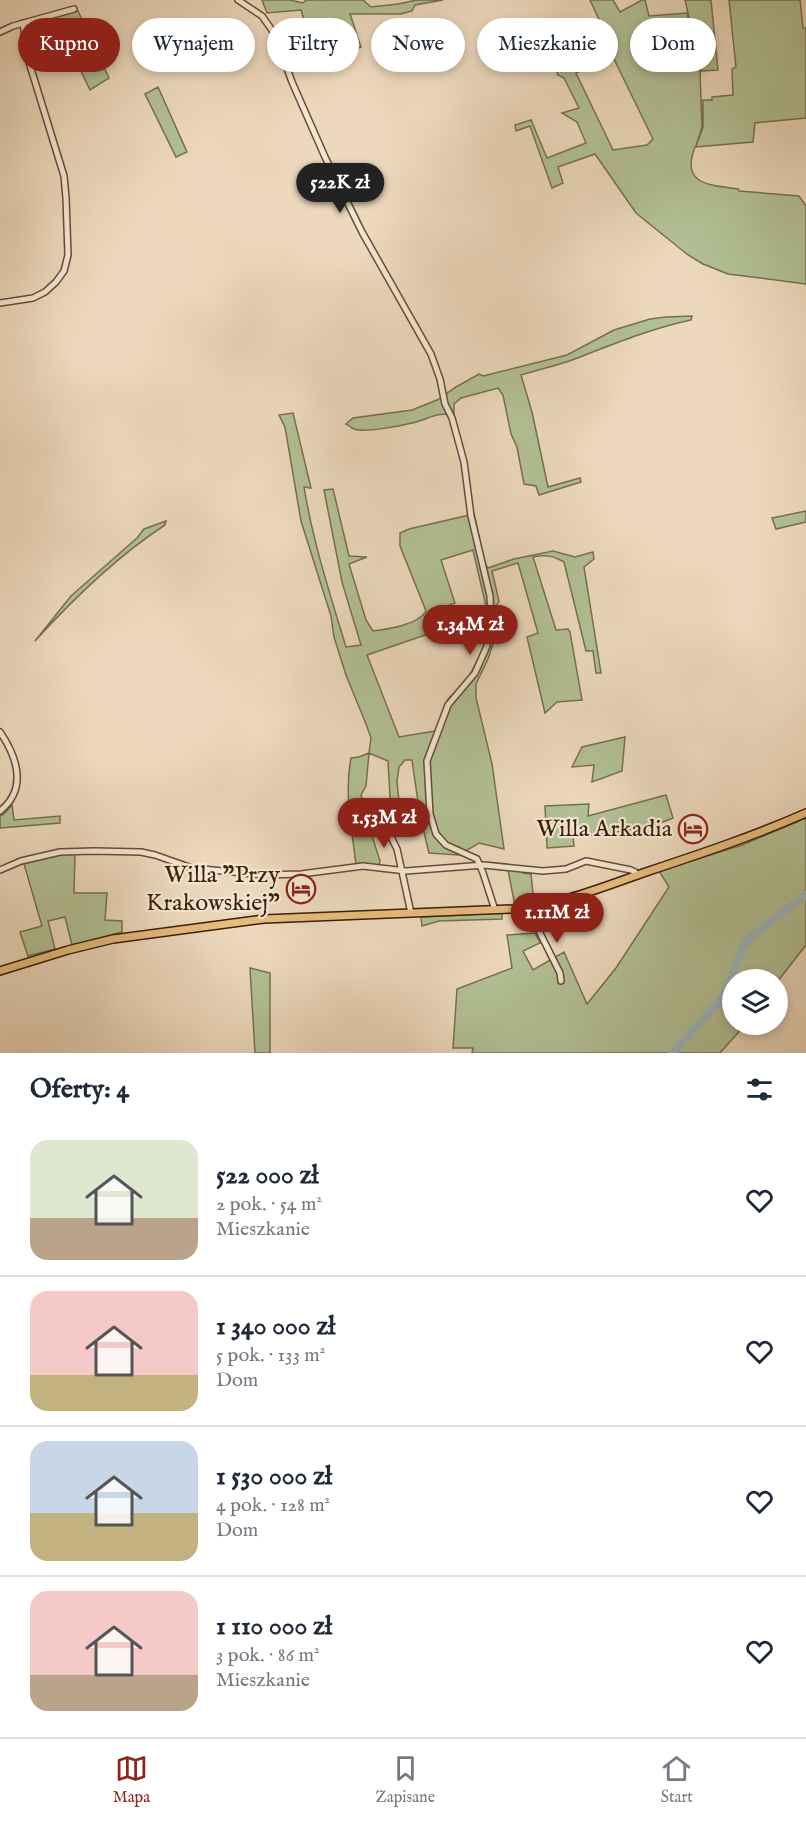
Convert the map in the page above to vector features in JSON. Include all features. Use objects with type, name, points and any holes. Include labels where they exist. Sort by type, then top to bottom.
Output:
[{"type":"main road","points":[[0,971],[99,942],[264,919],[495,910],[537,906],[637,875],[770,829],[806,813]]},
{"type":"street","points":[[238,0],[262,16],[274,33],[324,157],[362,232],[431,354],[440,379],[445,404],[452,418],[464,462],[471,516],[490,596],[491,620],[483,656],[466,685],[448,705],[428,755],[426,769],[430,814],[436,834],[446,846],[475,858],[480,865],[495,910]]},
{"type":"street","points":[[41,18],[74,9]]},
{"type":"street","points":[[0,32],[18,25]]},
{"type":"street","points":[[0,303],[33,298],[45,292],[61,276],[67,264],[64,176],[32,72]]},
{"type":"street","points":[[0,732],[14,756],[18,775],[14,795],[0,811]]},
{"type":"street","points":[[384,823],[397,849],[411,913]]},
{"type":"street","points":[[0,870],[21,861],[60,852],[94,850],[145,853],[185,866],[254,875],[301,874],[363,866],[401,871],[480,865],[543,871],[566,868],[588,861],[633,871],[637,875]]},
{"type":"street","points":[[537,906],[539,931],[560,973],[561,981]]},
{"type":"green space","points":[[262,0],[290,0],[303,3],[306,0],[363,0],[371,7],[417,0],[443,0],[415,5],[412,11],[400,14],[350,14],[351,18],[303,18],[301,10],[267,13]]},
{"type":"green space","points":[[590,0],[613,0],[620,12],[645,0],[649,16],[687,13],[688,18],[630,18],[630,72],[700,72],[702,127],[696,146],[703,127],[703,100],[733,95],[732,69],[736,67],[729,0],[800,0],[803,28],[806,28],[806,118],[755,123],[753,142],[695,147],[691,169],[700,181],[708,184],[739,191],[799,196],[806,206],[806,284],[728,274],[688,255],[636,213],[595,154],[558,167],[563,183],[552,188],[530,126],[516,131],[515,125],[531,120],[547,158],[586,143],[577,122],[562,113],[579,108],[564,78],[557,72],[578,72],[576,73],[613,150],[647,145],[653,139],[618,67],[618,18],[598,18]]},
{"type":"green space","points":[[685,0],[711,0],[713,18],[689,18]]},
{"type":"green space","points":[[78,11],[81,18],[53,18]]},
{"type":"green space","points":[[81,72],[106,72],[109,78],[90,90]]},
{"type":"green space","points":[[158,87],[187,152],[176,157],[145,94]]},
{"type":"green space","points":[[692,316],[691,320],[521,375],[532,412],[548,487],[580,478],[581,482],[539,495],[536,486],[524,484],[503,395],[498,388],[461,398],[454,404],[454,416],[443,414],[417,422],[374,430],[353,429],[346,424],[353,418],[412,410],[437,400],[479,374],[483,376],[567,355],[614,330],[650,319]]},
{"type":"green space","points":[[293,413],[311,488],[304,487],[312,528],[346,647],[361,645],[342,582],[324,490],[333,489],[349,556],[367,557],[349,564],[366,620],[373,631],[410,623],[426,611],[400,546],[400,533],[409,529],[474,514],[485,564],[488,568],[514,559],[553,551],[575,557],[593,552],[594,559],[584,567],[601,673],[596,673],[593,651],[586,651],[564,562],[549,556],[533,557],[556,630],[568,629],[570,632],[582,700],[557,702],[545,713],[527,637],[538,633],[518,563],[492,571],[499,601],[496,607],[499,626],[488,659],[476,684],[476,698],[492,764],[504,849],[479,843],[459,855],[429,853],[420,816],[412,760],[405,760],[399,767],[397,781],[400,812],[391,815],[388,761],[369,753],[371,738],[346,675],[334,637],[331,616],[301,521],[285,427],[279,415]],"holes":[[[473,550],[488,615],[485,644],[467,681],[448,699],[435,731],[399,737],[367,655],[437,631],[433,611],[455,603],[441,560]]]},
{"type":"green space","points":[[806,511],[806,522],[776,529],[772,518]]},
{"type":"green space","points":[[166,521],[165,525],[96,579],[35,641],[71,596],[137,538],[144,529]]},
{"type":"green space","points":[[625,737],[622,771],[592,782],[594,765],[572,767],[582,747]]},
{"type":"green space","points":[[369,753],[366,786],[361,795],[380,861],[379,866],[356,865],[348,785],[351,758]]},
{"type":"green space","points":[[666,795],[673,818],[650,827],[588,836],[587,825],[572,828],[574,846],[547,848],[545,806],[589,804],[588,816]]},
{"type":"green space","points":[[12,805],[14,820],[60,816],[60,823],[0,828],[0,816]]},
{"type":"green space","points":[[806,818],[806,945],[787,969],[722,969],[722,1035],[736,1035],[720,1053],[472,1053],[473,1048],[453,1048],[457,989],[512,968],[507,935],[535,933],[540,943],[523,951],[533,970],[564,952],[587,1004],[616,968],[669,887],[659,871],[742,845]]},
{"type":"green space","points":[[60,854],[75,854],[74,893],[107,893],[105,920],[122,921],[122,932],[72,945],[65,917],[48,921],[55,949],[28,956],[20,932],[42,926],[24,864]]},
{"type":"green space","points":[[507,865],[523,867],[523,873],[531,874],[534,903],[515,906]]},
{"type":"green space","points":[[502,913],[502,919],[439,921],[422,926],[421,917]]},
{"type":"green space","points":[[250,968],[270,973],[270,1053],[255,1053]]},
{"type":"waterway","points":[[672,1053],[723,998],[743,946],[751,937],[806,895]]},
{"type":"place","name":"Willa Arkadia","points":[[693,829]]},
{"type":"place","name":"Willa \"Przy Krakowskiej\"","points":[[301,889]]}]
